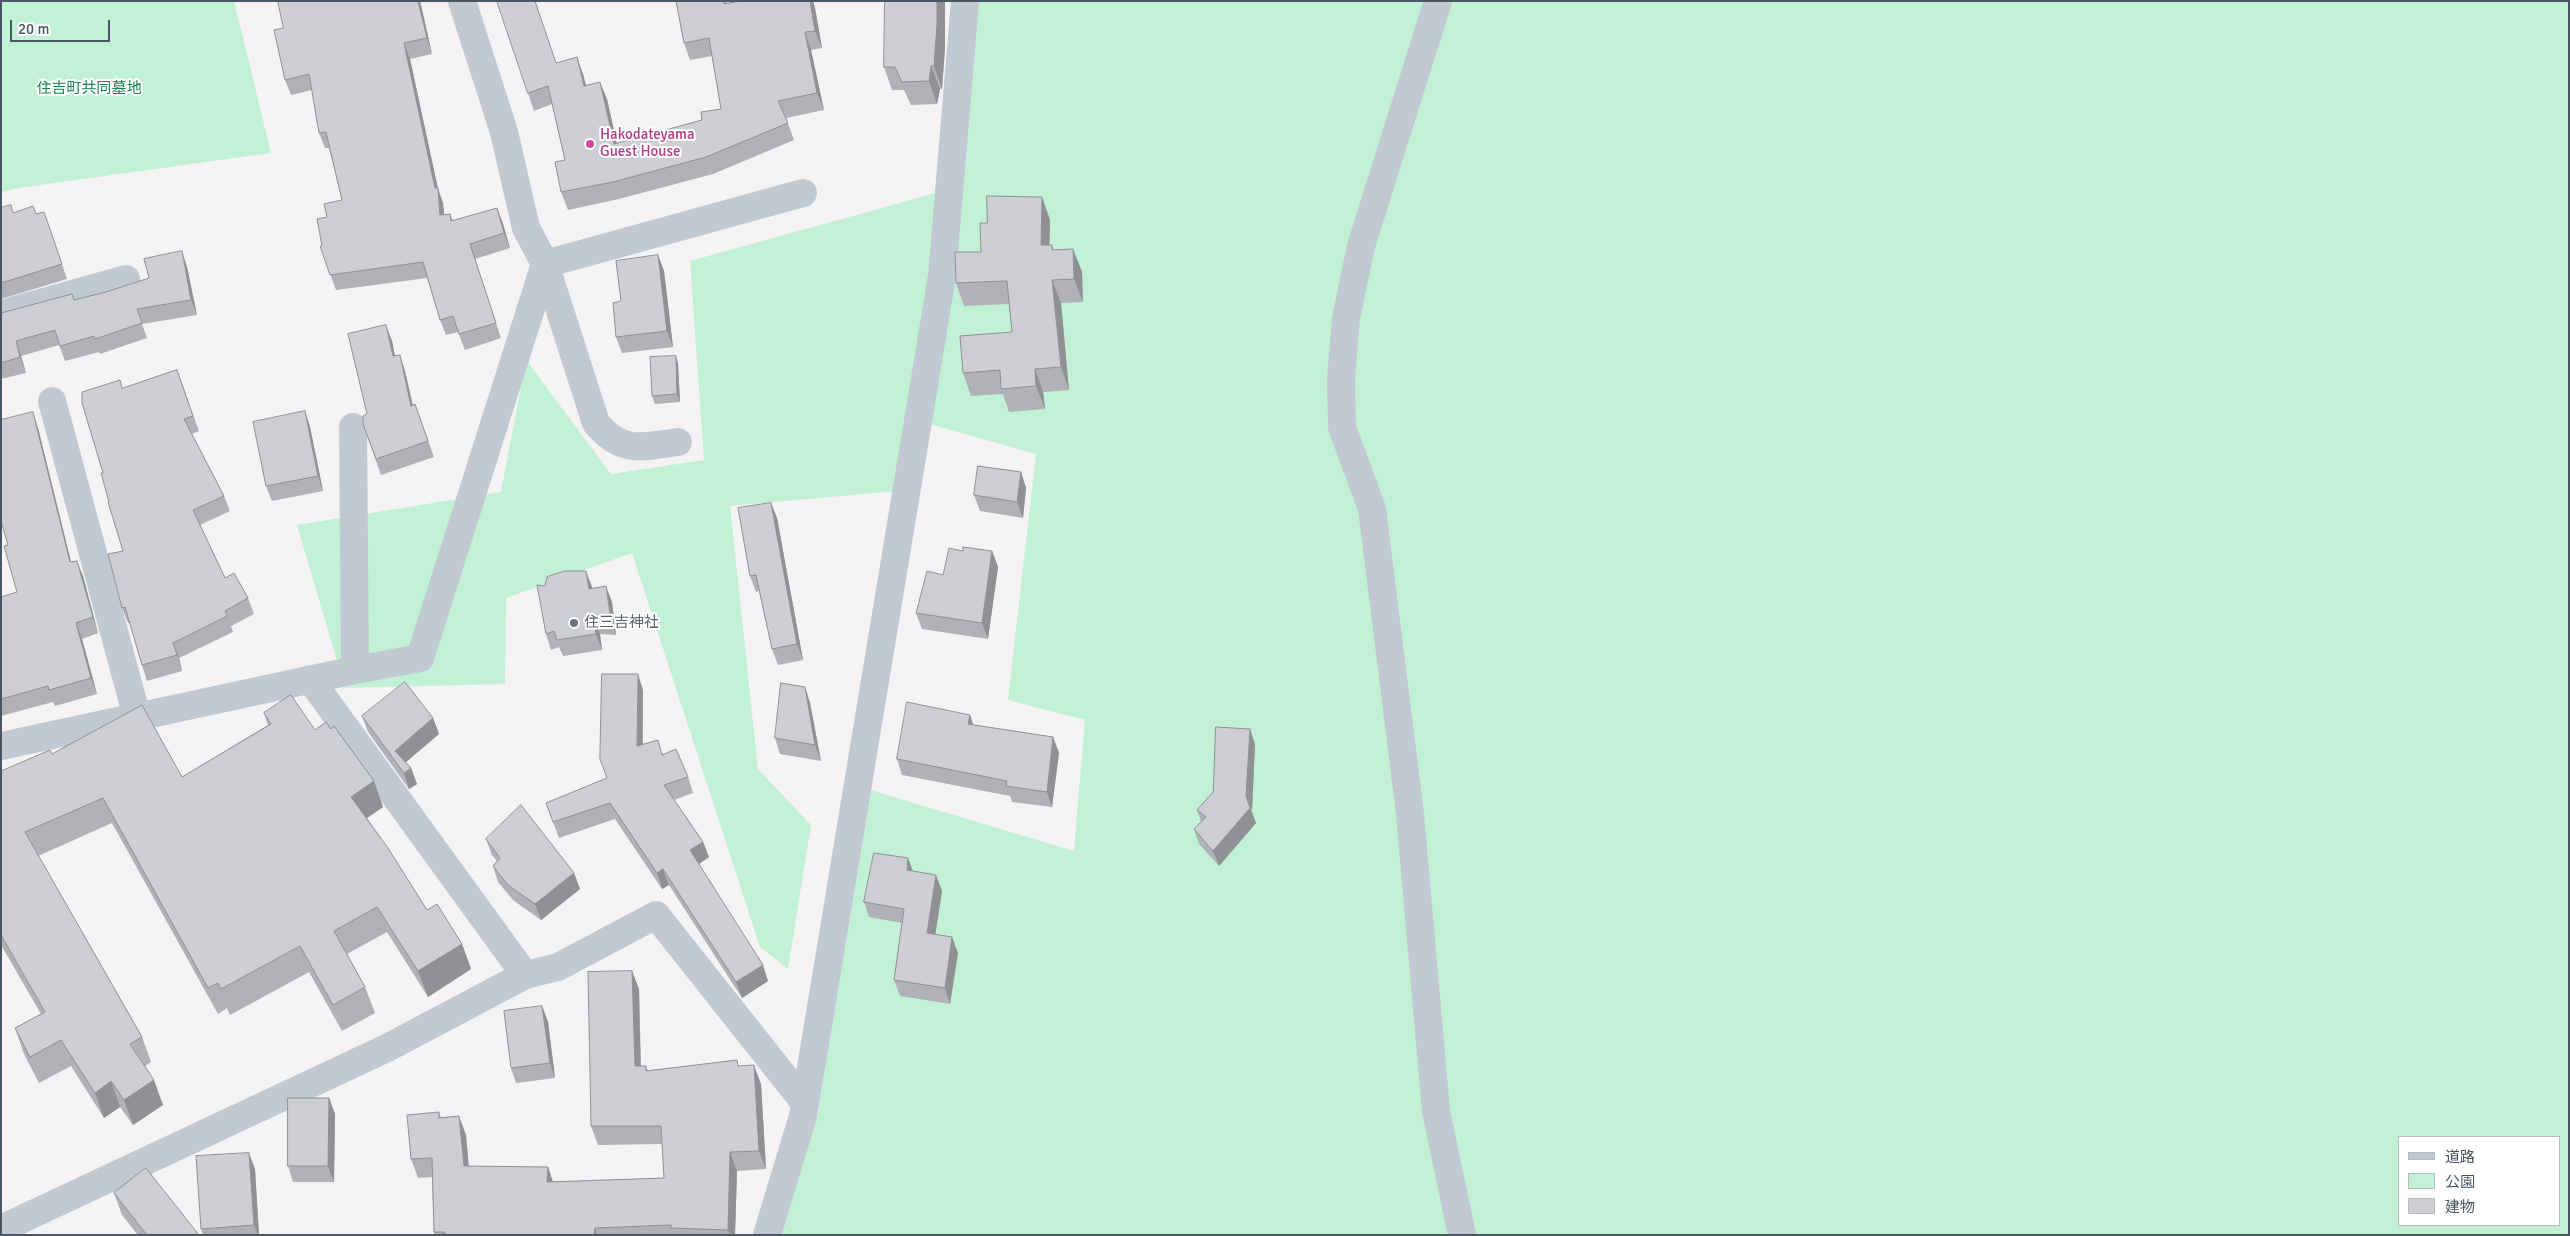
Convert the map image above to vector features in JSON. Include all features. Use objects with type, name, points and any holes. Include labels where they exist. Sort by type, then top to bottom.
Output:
[{"type":"street","points":[[462,1],[504,132],[526,228],[545,264],[596,424],[607,438],[635,448],[678,442]]},
{"type":"street","points":[[768,1235],[803,1116],[942,276],[965,1]]},
{"type":"street","points":[[1438,1],[1361,246],[1346,318],[1341,378],[1342,428],[1372,509],[1410,814],[1436,1111],[1462,1235]]},
{"type":"street","points":[[545,264],[803,193]]},
{"type":"street","points":[[1,746],[355,670],[420,658],[545,264]]},
{"type":"street","points":[[1,314],[126,279]]},
{"type":"street","points":[[52,401],[137,717]]},
{"type":"street","points":[[353,427],[355,670]]},
{"type":"street","points":[[310,680],[525,975]]},
{"type":"street","points":[[1,1229],[387,1048],[525,975],[558,967],[656,916],[805,1103]]},
{"type":"green space","name":"住吉町共同墓地","points":[[1,1],[234,1],[271,153],[25,187],[1,192]]},
{"type":"green space","points":[[975,1],[2569,1],[2569,1235],[781,1235],[818,1114],[867,789],[1074,851],[1085,720],[1008,700],[1036,454],[926,423],[908,490],[730,506],[758,769],[811,825],[788,969],[760,947],[632,553],[506,598],[505,684],[345,688],[297,525],[501,492],[526,360],[611,474],[704,460],[690,261],[961,186]]},
{"type":"building","points":[[278,1],[418,1],[427,38],[404,43],[435,188],[438,188],[440,215],[450,214],[451,221],[497,208],[504,233],[470,244],[496,323],[459,334],[453,316],[440,320],[423,262],[330,275],[320,246],[322,246],[317,219],[327,217],[324,204],[342,200],[326,132],[319,133],[309,74],[285,80],[274,30],[283,28]]},
{"type":"building","points":[[497,1],[535,1],[556,63],[577,57],[584,86],[600,82],[614,144],[702,120],[701,112],[721,109],[709,38],[684,43],[676,1],[724,1],[724,4],[740,1],[810,1],[815,31],[805,32],[817,93],[778,101],[788,123],[706,157],[613,182],[561,192],[555,162],[565,160],[548,86],[528,93]]},
{"type":"building","points":[[885,1],[937,1],[934,66],[931,66],[929,81],[902,82],[895,67],[884,67]]},
{"type":"building","points":[[987,196],[1042,197],[1041,245],[1052,245],[1052,250],[1073,249],[1074,279],[1052,280],[1061,367],[1035,369],[1036,386],[1001,389],[1000,370],[963,373],[960,336],[1012,332],[1007,281],[956,283],[955,252],[981,252],[980,223],[987,223]]},
{"type":"building","points":[[11,205],[13,213],[33,206],[36,214],[44,212],[62,264],[1,283],[1,208]]},
{"type":"building","points":[[182,251],[191,300],[137,309],[142,323],[95,339],[94,336],[60,346],[55,330],[16,341],[20,357],[1,363],[1,313],[72,294],[74,300],[149,278],[144,259]]},
{"type":"building","points":[[658,255],[667,331],[616,337],[613,303],[621,301],[616,261]]},
{"type":"building","points":[[386,325],[393,356],[400,355],[411,406],[415,404],[428,441],[376,459],[363,424],[363,416],[367,414],[348,334]]},
{"type":"building","points":[[676,356],[677,394],[652,396],[650,357]]},
{"type":"building","points":[[177,370],[193,416],[184,419],[224,496],[193,510],[225,578],[234,573],[248,598],[225,611],[227,616],[173,643],[177,655],[142,665],[125,607],[122,608],[108,554],[123,551],[108,502],[101,473],[103,473],[82,403],[82,392],[120,380],[122,388]]},
{"type":"building","points":[[305,411],[318,476],[266,486],[253,422]]},
{"type":"building","points":[[33,412],[70,562],[77,561],[93,617],[76,623],[91,678],[49,690],[48,686],[1,699],[1,597],[17,592],[4,546],[8,545],[1,521],[1,420]]},
{"type":"building","points":[[978,466],[1021,472],[1017,502],[974,495]]},
{"type":"building","points":[[771,503],[797,644],[772,649],[756,575],[750,576],[738,508]]},
{"type":"building","points":[[963,547],[992,551],[982,623],[916,613],[927,571],[943,575],[949,548],[963,551]]},
{"type":"building","points":[[565,571],[586,571],[589,589],[606,586],[611,620],[594,618],[596,634],[557,640],[554,631],[546,634],[537,585],[545,586],[547,577]]},
{"type":"building","points":[[602,674],[638,674],[637,746],[658,740],[662,755],[676,749],[688,777],[664,785],[703,842],[690,850],[763,965],[736,982],[663,869],[657,873],[610,803],[553,822],[546,803],[607,778],[600,759]]},
{"type":"building","points":[[405,682],[433,718],[395,751],[411,768],[404,773],[362,716]]},
{"type":"building","points":[[781,683],[805,687],[815,745],[775,738]]},
{"type":"building","points":[[291,695],[315,730],[326,722],[331,729],[334,726],[374,781],[351,797],[388,848],[427,910],[437,904],[462,944],[418,971],[377,907],[334,931],[365,987],[333,1005],[300,946],[221,989],[218,983],[208,988],[103,798],[25,832],[142,1037],[130,1044],[154,1080],[124,1100],[111,1081],[95,1093],[61,1040],[30,1057],[15,1028],[45,1012],[1,935],[1,771],[50,750],[52,754],[142,705],[182,777],[271,724],[264,713]]},
{"type":"building","points":[[907,702],[970,715],[968,724],[1053,737],[1047,792],[1006,786],[1007,781],[897,759]]},
{"type":"building","points":[[1216,727],[1250,729],[1246,796],[1250,808],[1213,851],[1194,829],[1206,817],[1197,810],[1213,792]]},
{"type":"building","points":[[521,805],[574,873],[535,904],[508,885],[493,866],[500,858],[486,839]]},
{"type":"building","points":[[874,853],[908,858],[907,870],[936,875],[927,933],[952,937],[945,988],[894,980],[904,909],[864,902]]},
{"type":"building","points":[[632,971],[635,1066],[646,1066],[646,1071],[737,1060],[738,1066],[754,1065],[759,1151],[730,1152],[728,1230],[671,1228],[671,1225],[595,1228],[594,1235],[445,1235],[445,1232],[434,1232],[432,1158],[411,1159],[407,1115],[439,1112],[439,1118],[459,1116],[464,1166],[548,1167],[547,1182],[664,1178],[661,1126],[591,1126],[588,972]]},
{"type":"building","points":[[542,1006],[550,1063],[511,1068],[504,1011]]},
{"type":"building","points":[[288,1098],[329,1098],[328,1166],[288,1166]]},
{"type":"building","points":[[249,1153],[254,1225],[201,1229],[196,1156]]},
{"type":"building","points":[[146,1168],[199,1235],[147,1235],[114,1193]]},
{"type":"place","name":"Hakodateyama Guest House","points":[[590,144]]},
{"type":"place","name":"住三吉神社","points":[[574,623]]}]
